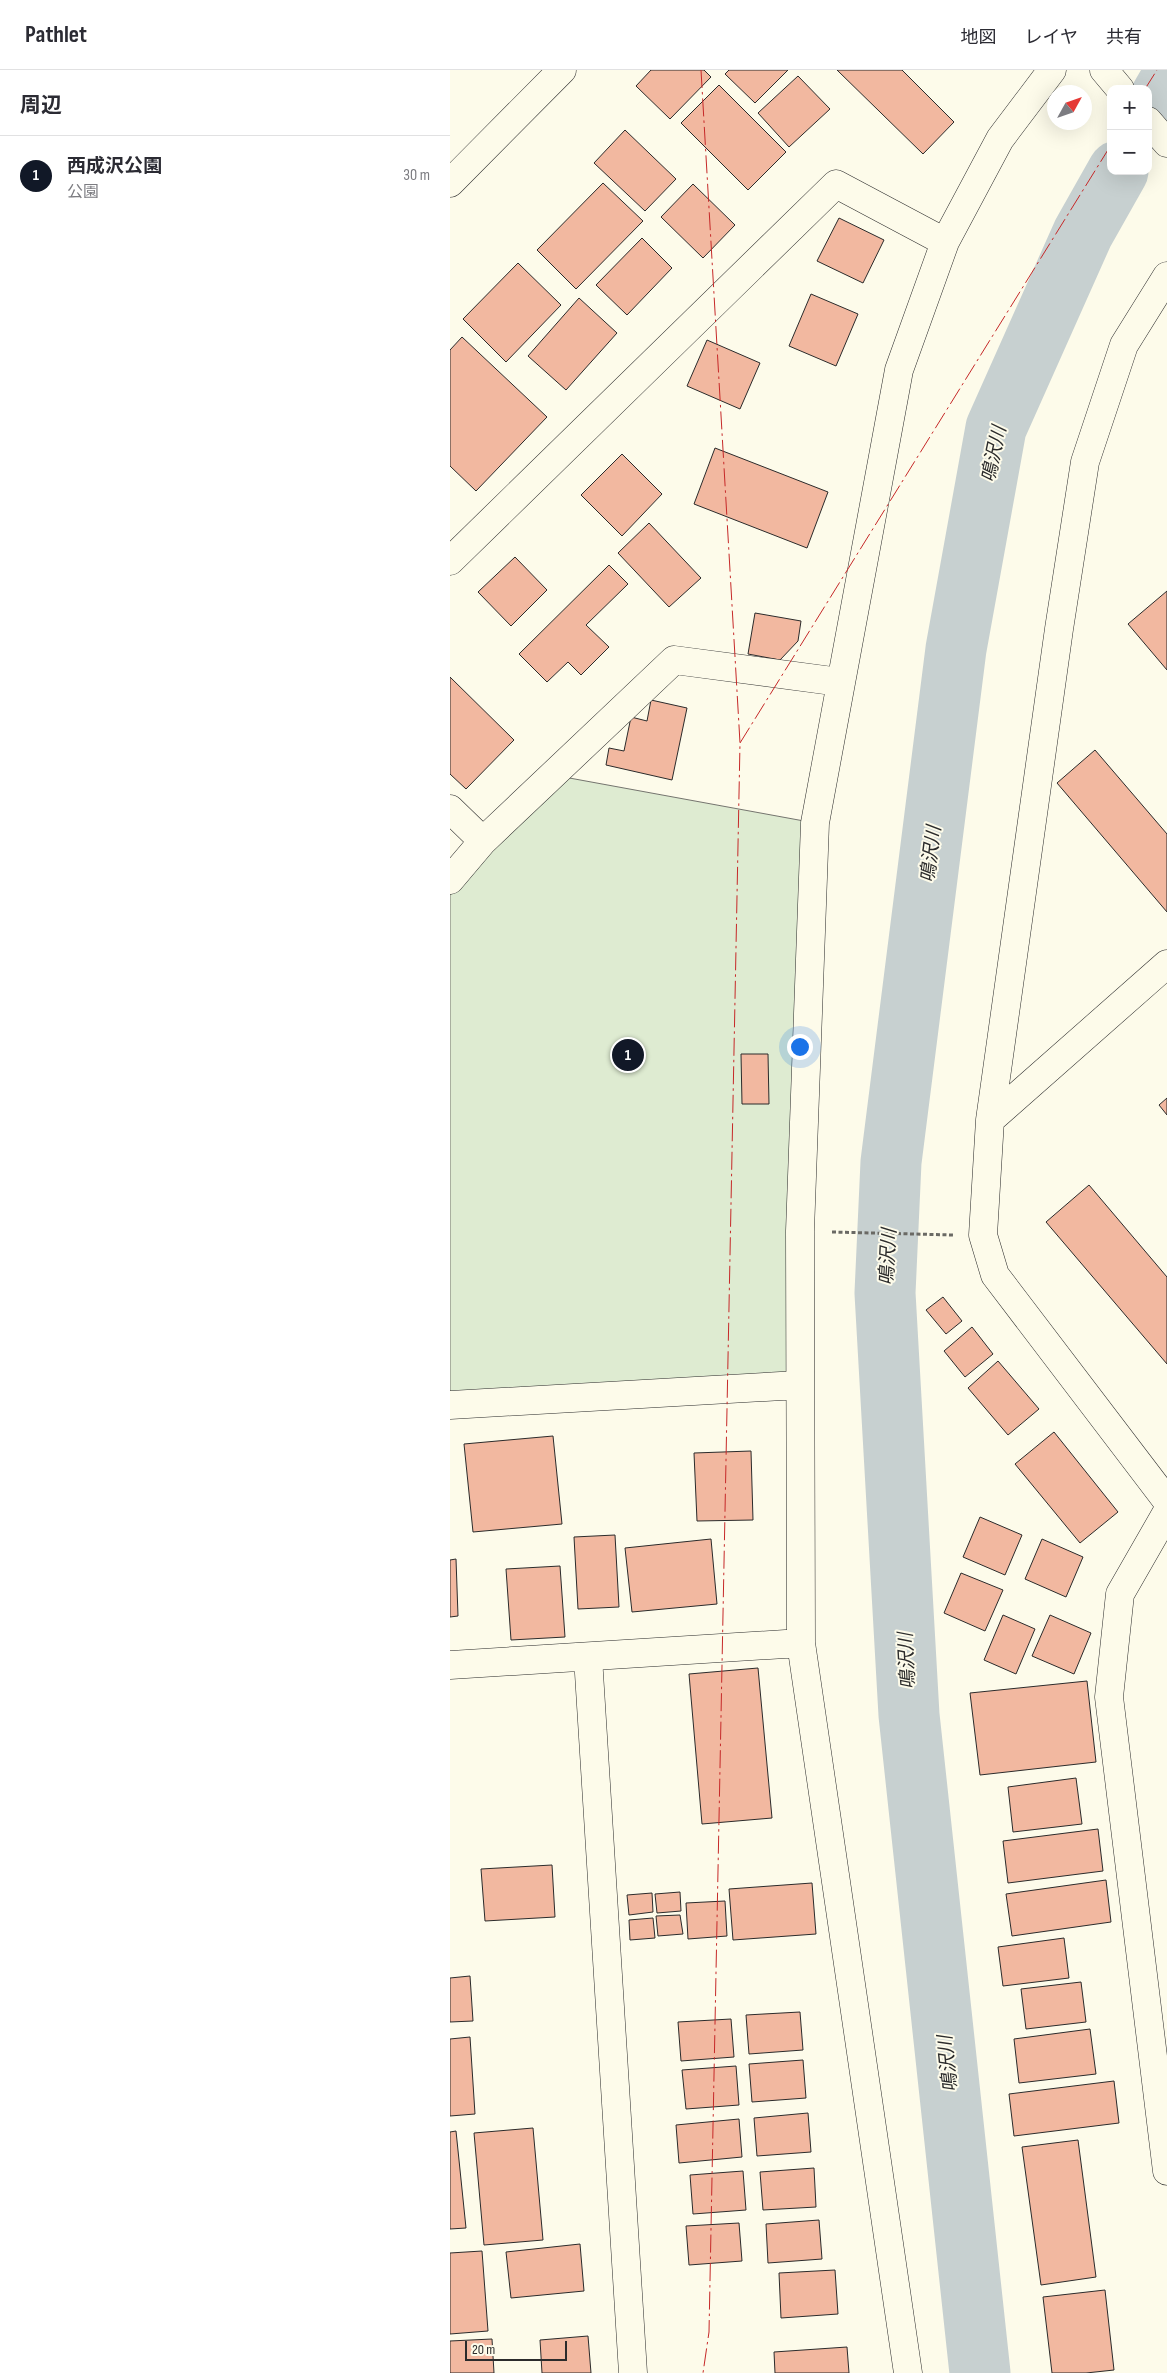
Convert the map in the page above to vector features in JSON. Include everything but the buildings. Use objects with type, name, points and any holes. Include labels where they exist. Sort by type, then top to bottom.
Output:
[{"type":"street","points":[[450,183],[562,70]]},
{"type":"street","points":[[908,2373],[800,1643],[800,1221],[815,823],[899,370],[945,242],[1000,139],[1052,70]]},
{"type":"street","points":[[1104,70],[1117,85]]},
{"type":"street","points":[[1152,126],[1167,143]]},
{"type":"street","points":[[450,560],[836,184],[945,242]]},
{"type":"street","points":[[1167,276],[1124,345],[1085,462],[1059,628],[990,1120],[984,1235],[995,1275],[1167,1501]]},
{"type":"street","points":[[450,880],[483,841],[674,660],[840,682]]},
{"type":"street","points":[[450,809],[483,841]]},
{"type":"street","points":[[990,1120],[1167,964]]},
{"type":"street","points":[[450,1405],[799,1385]]},
{"type":"street","points":[[1167,1512],[1120,1594],[1109,1697],[1128,1866],[1165,2136],[1167,2171]]},
{"type":"street","points":[[450,1665],[800,1643]]},
{"type":"street","points":[[588,1656],[633,2373]]},
{"type":"path","points":[[848,1233],[920,1235]]},
{"type":"green space","points":[[553,775],[815,823],[799,1385],[450,1405],[450,880]]},
{"type":"waterway","name":"鳴沢川","points":[[1152,112],[1167,86]]},
{"type":"waterway","name":"鳴沢川","points":[[980,2373],[909,1715],[885,1293],[891,1162],[956,649],[996,428],[1083,233],[1116,175]]},
{"type":"power","points":[[701,70],[740,743],[709,2332],[703,2373]]},
{"type":"power","points":[[1148,85],[1157,70]]},
{"type":"power","points":[[740,743],[1107,151]]},
{"type":"place","name":"西成沢公園","points":[[628,1055]]}]
